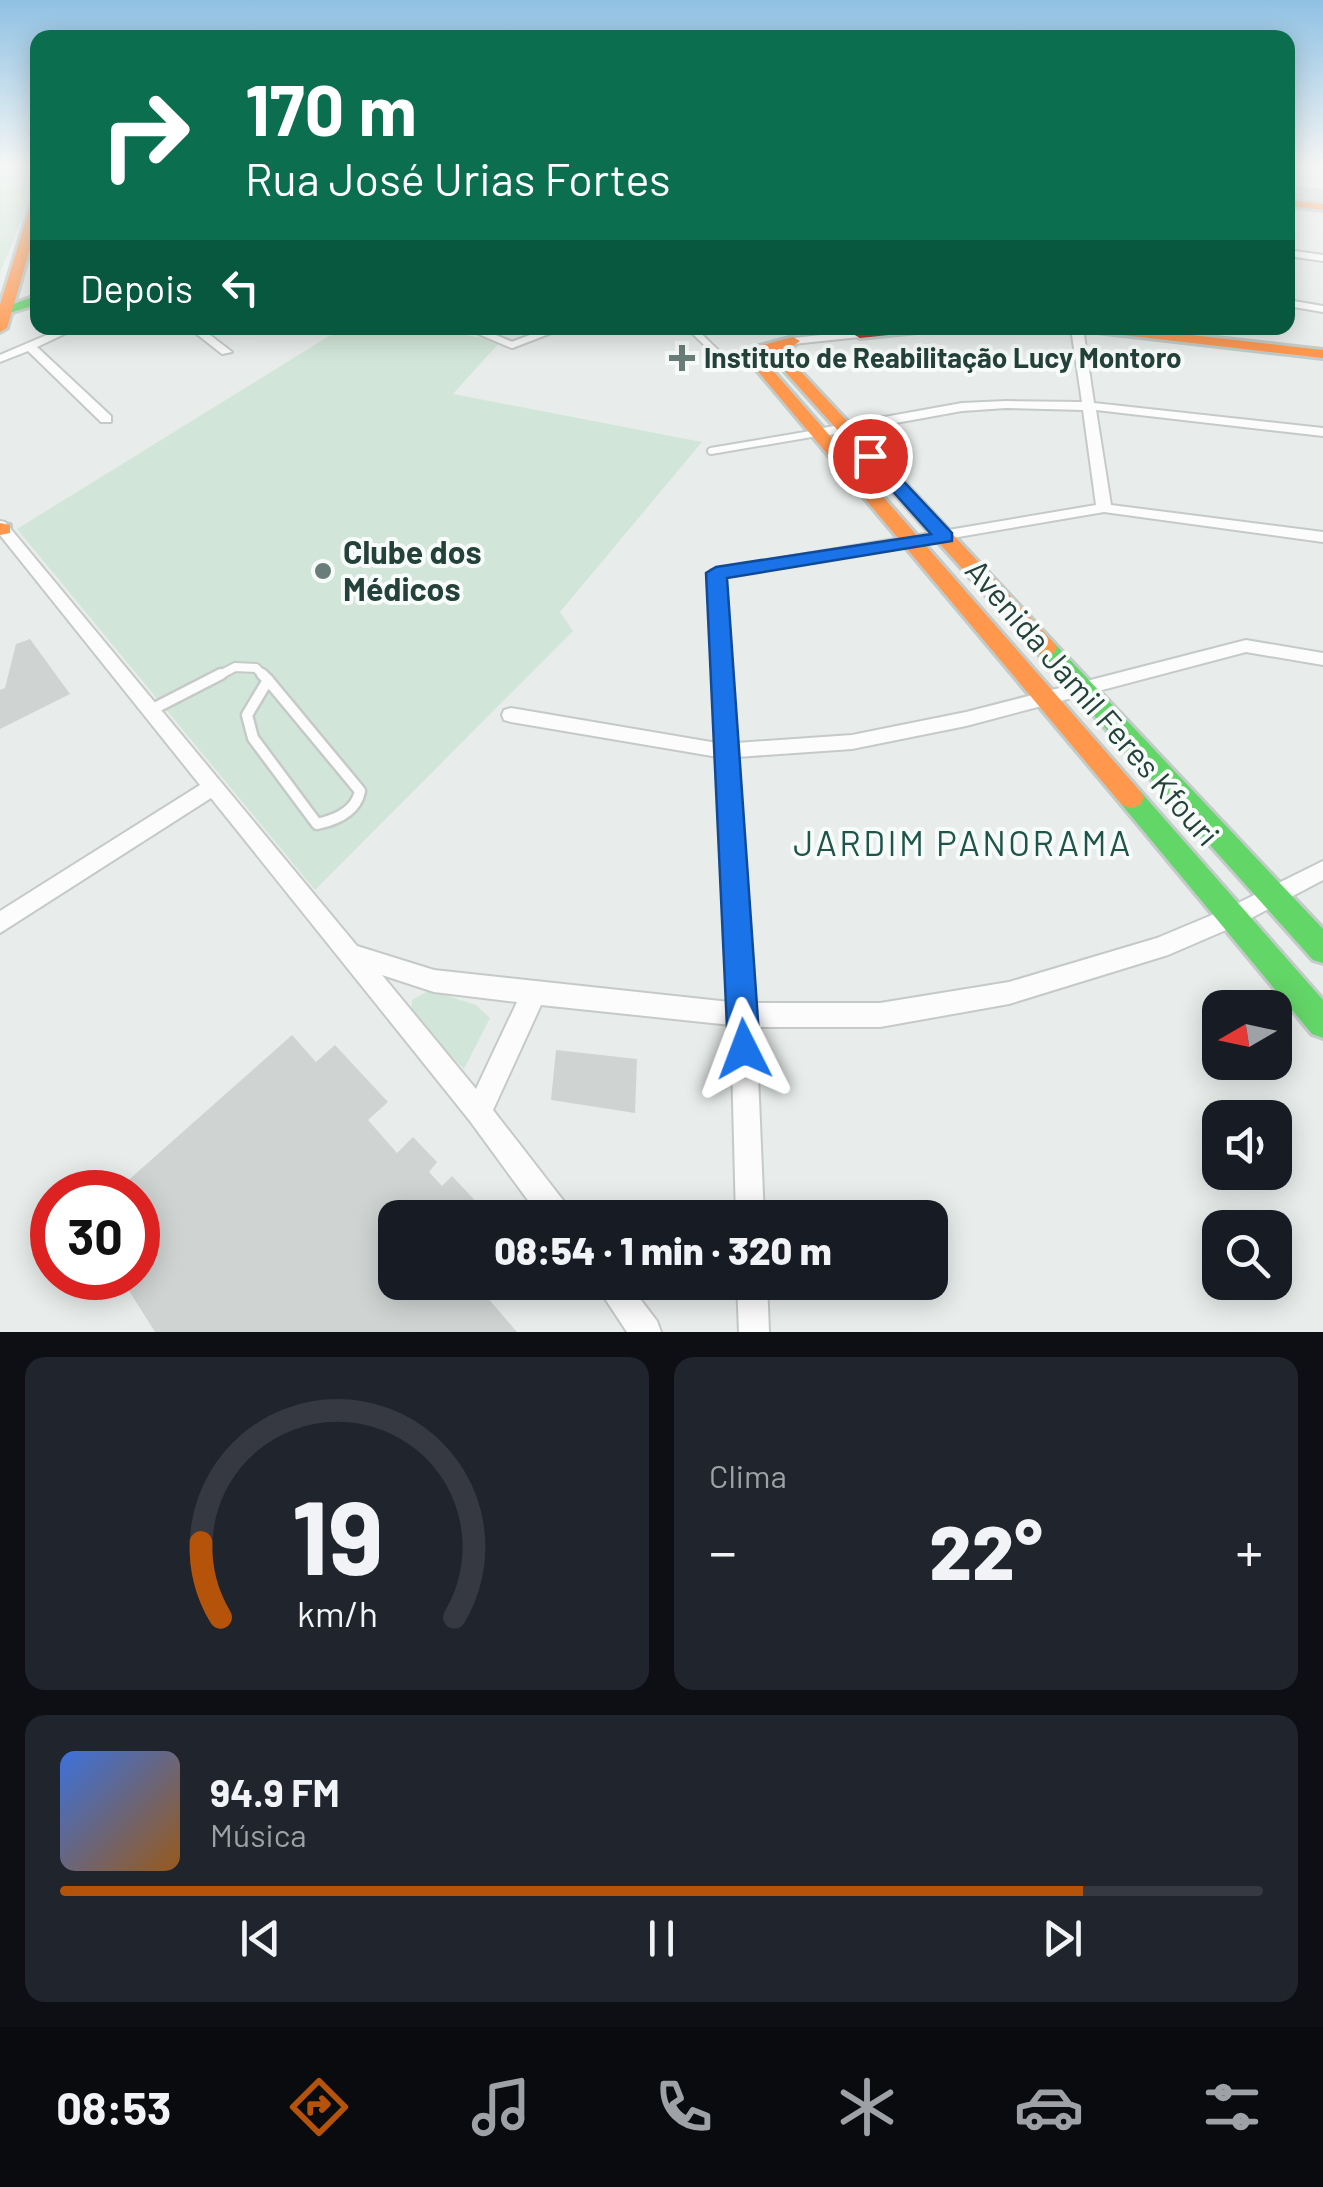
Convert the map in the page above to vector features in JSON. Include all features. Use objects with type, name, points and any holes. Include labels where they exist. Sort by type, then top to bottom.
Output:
[{"type":"street","points":[[3,312],[28,252]]},
{"type":"street","points":[[1295,254],[1323,258]]},
{"type":"street","points":[[3,312],[30,290]]},
{"type":"street","points":[[3,312],[30,302]]},
{"type":"street","points":[[1295,304],[1323,309]]},
{"type":"street","points":[[0,359],[54,335]]},
{"type":"street","points":[[204,335],[226,352]]},
{"type":"street","points":[[756,359],[762,347],[832,335]]},
{"type":"street","points":[[1078,335],[1104,508]]},
{"type":"street","points":[[1157,335],[1323,354]]},
{"type":"street","name":"Avenida Jamil Feres Kfouri","points":[[792,341],[778,350],[779,356],[1323,950]]},
{"type":"street","points":[[30,346],[106,419]]},
{"type":"street","name":"Avenida Jamil Feres Kfouri","points":[[756,359],[1323,1023]]},
{"type":"street","points":[[818,433],[963,407],[1008,404],[1087,408],[1323,432]]},
{"type":"street","points":[[749,1200],[743,1015],[716,573],[1104,508],[1323,537]]},
{"type":"street","points":[[1,528],[478,1112],[545,1200]]},
{"type":"street","points":[[512,715],[724,751],[852,742],[966,719],[1246,646],[1323,658]]},
{"type":"street","points":[[0,923],[211,788]]},
{"type":"street","points":[[348,952],[434,980],[534,993],[743,1015],[880,1015],[1009,993],[1160,948],[1232,917],[1323,870]]},
{"type":"street","points":[[478,1112],[534,993]]},
{"type":"street","points":[[622,1300],[646,1332]]},
{"type":"street","points":[[753,1300],[754,1332]]},
{"type":"lane","points":[[488,335],[512,345],[538,335]]},
{"type":"lane","points":[[698,335],[723,358],[756,359]]},
{"type":"lane","points":[[711,451],[818,433]]},
{"type":"lane","points":[[150,711],[235,667],[256,668],[268,680],[360,791],[358,800],[338,819],[317,824],[253,738],[247,715],[268,680]]},
{"type":"green space","points":[[0,227],[18,227],[0,273]]},
{"type":"green space","name":"Clube dos Médicos","points":[[331,335],[466,335],[500,342],[453,394],[702,442],[560,612],[573,631],[315,890],[17,529]]},
{"type":"green space","points":[[430,990],[476,1005],[490,1018],[464,1069],[411,1014],[412,1000]]},
{"type":"building","points":[[30,639],[70,694],[0,729],[0,690],[5,688],[16,644]]},
{"type":"building","points":[[292,1035],[316,1062],[335,1045],[388,1102],[368,1120],[397,1153],[413,1137],[437,1162],[429,1172],[442,1186],[452,1176],[475,1200],[378,1200],[378,1300],[489,1300],[517,1332],[155,1332],[135,1300],[160,1300],[160,1170],[140,1170]]},
{"type":"building","points":[[556,1050],[637,1059],[635,1113],[551,1100]]},
{"type":"traffic: fast","points":[[3,313],[30,302]]},
{"type":"traffic: fast","points":[[1046,648],[1323,950]]},
{"type":"traffic: fast","points":[[1131,798],[1323,1023]]},
{"type":"traffic: slow","points":[[0,328],[30,227]]},
{"type":"traffic: slow","points":[[1158,335],[1323,354]]},
{"type":"traffic: slow","points":[[793,341],[757,351],[761,366],[1131,798]]},
{"type":"traffic: slow","points":[[793,341],[778,350],[785,363],[1046,648]]},
{"type":"place","name":"Instituto de Reabilitação Lucy Montoro","points":[[682,358]]},
{"type":"place","name":"Clube dos Médicos","points":[[323,571]]},
{"type":"district","name":"JARDIM PANORAMA","points":[[963,844]]},
{"type":"route","points":[[744,1049],[716,573],[945,537],[870,456]]}]
